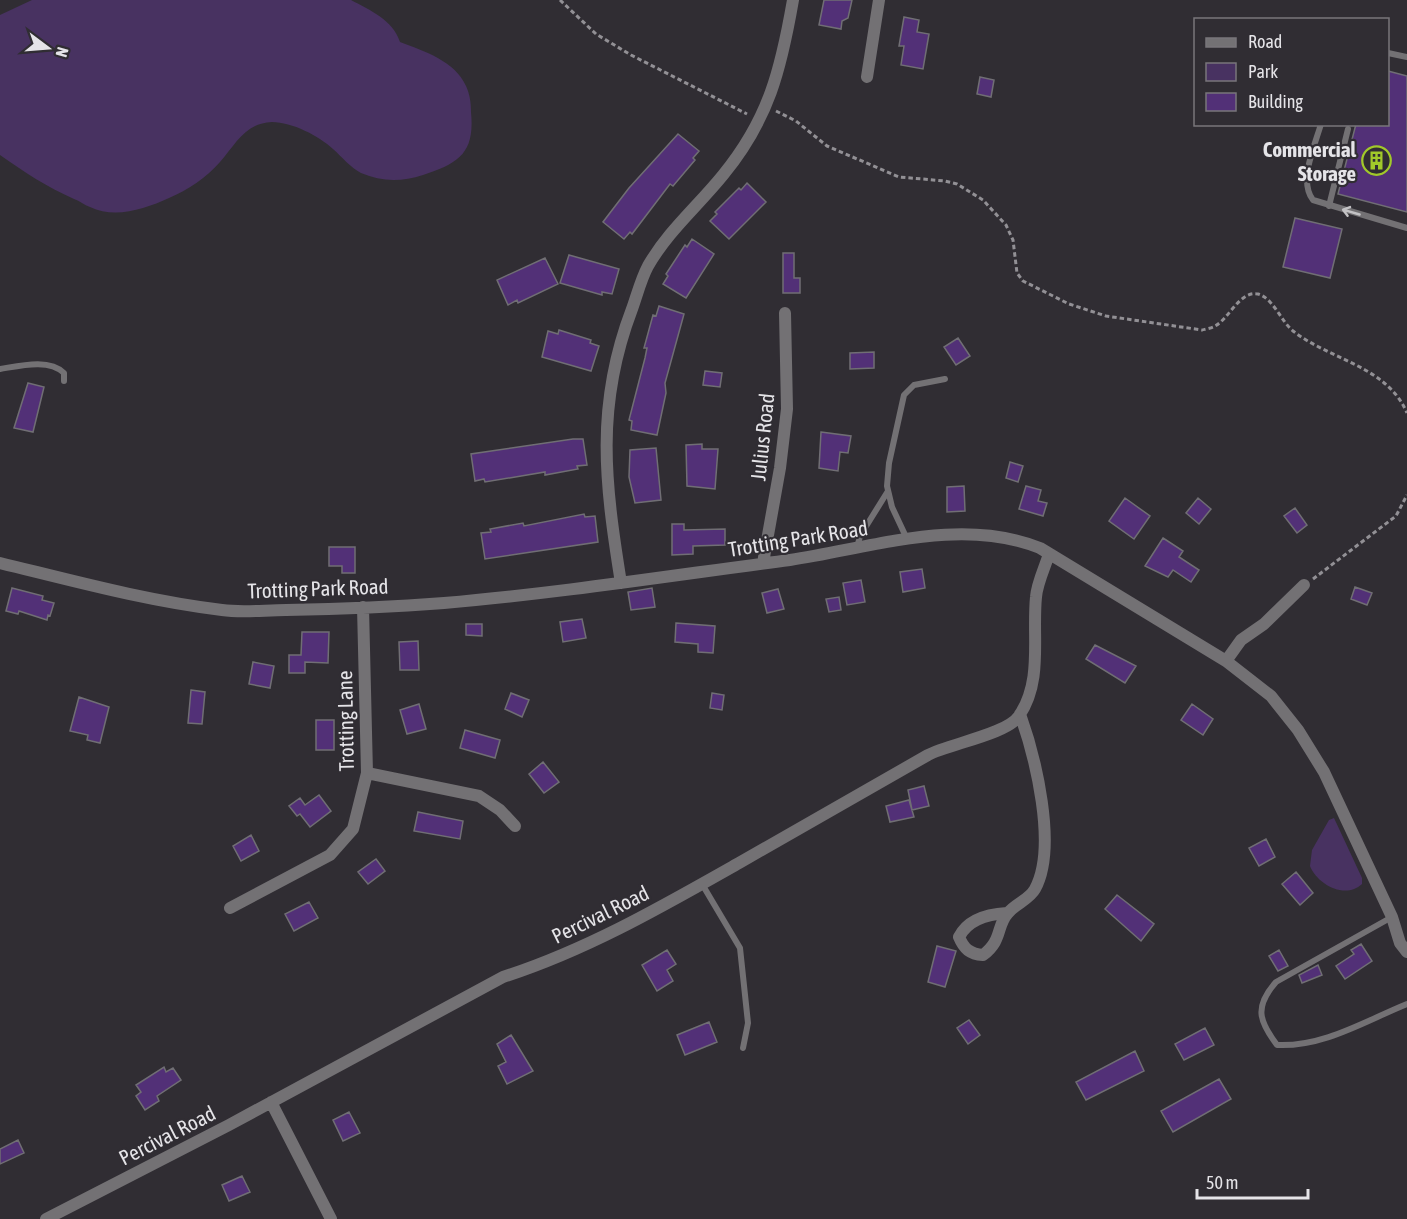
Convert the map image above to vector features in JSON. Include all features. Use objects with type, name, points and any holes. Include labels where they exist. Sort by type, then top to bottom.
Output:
[{"type":"street","points":[[621,583],[610,511],[605,445],[609,397],[622,335],[647,267],[682,218],[724,174],[767,105],[782,65],[793,0]]},
{"type":"street","points":[[867,76],[879,0]]},
{"type":"street","name":"Julius Road","points":[[763,563],[780,468],[787,409],[785,313]]},
{"type":"street","name":"Trotting Park Road","points":[[0,562],[151,600],[225,611],[444,603],[621,583],[857,549],[935,535],[977,533],[1015,538],[1049,554],[1226,661],[1271,696],[1298,730],[1323,772],[1392,917],[1400,943],[1407,952]]},
{"type":"street","points":[[1007,913],[1035,890],[1042,869],[1044,847],[1039,776],[1020,714],[1028,700],[1035,677],[1036,594],[1049,554]]},
{"type":"street","points":[[1226,661],[1241,640],[1264,624],[1304,585]]},
{"type":"street","name":"Trotting Lane","points":[[230,908],[330,855],[341,846],[353,830],[367,773],[363,607]]},
{"type":"street","name":"Percival Road","points":[[46,1219],[272,1102],[503,977],[546,963],[606,935],[702,884],[934,752],[987,734],[1017,719],[1020,714]]},
{"type":"street","points":[[367,773],[479,795],[500,810],[514,826]]},
{"type":"street","points":[[272,1102],[331,1219]]},
{"type":"lane","points":[[1389,53],[1407,57]]},
{"type":"lane","points":[[1321,126],[1307,188],[1313,200],[1407,228]]},
{"type":"lane","points":[[1329,206],[1348,129]]},
{"type":"lane","points":[[0,369],[42,365],[57,367],[64,373],[64,381]]},
{"type":"lane","points":[[907,540],[892,507],[889,491],[889,463],[904,395],[914,385],[945,379]]},
{"type":"lane","points":[[857,549],[860,536],[889,491]]},
{"type":"lane","points":[[702,884],[740,948],[748,1023],[743,1048]]},
{"type":"lane","points":[[1392,917],[1275,982],[1263,997],[1261,1009],[1264,1027],[1277,1045],[1294,1046],[1353,1029],[1407,1004]]},
{"type":"path","points":[[560,0],[596,34],[622,50],[758,120]]},
{"type":"path","points":[[767,105],[796,121],[827,146],[899,177],[957,184],[983,200],[1006,225],[1013,240],[1017,273],[1023,280],[1069,304],[1106,316],[1202,330],[1215,327],[1247,295],[1257,294],[1268,300],[1294,332],[1382,379],[1400,397],[1407,413]]},
{"type":"path","points":[[1304,585],[1396,516],[1407,495]]},
{"type":"green space","points":[[32,0],[351,0],[386,22],[397,34],[400,42],[447,63],[461,77],[470,99],[472,126],[467,147],[455,161],[436,171],[392,180],[361,173],[327,144],[305,131],[288,124],[263,123],[248,130],[209,173],[183,191],[140,209],[120,212],[100,211],[45,184],[0,155],[0,15]]},
{"type":"green space","points":[[1334,818],[1362,878],[1362,884],[1355,889],[1332,888],[1319,879],[1310,866],[1312,850],[1329,820]]},
{"type":"building","points":[[824,0],[852,0],[848,18],[842,21],[841,29],[819,25]]},
{"type":"building","points":[[904,17],[919,20],[917,32],[929,34],[923,69],[901,65],[904,46],[899,46]]},
{"type":"building","name":"Commercial Storage","points":[[1389,71],[1407,76],[1407,212],[1338,194],[1355,126],[1389,126]]},
{"type":"building","points":[[980,77],[994,80],[991,97],[977,94]]},
{"type":"building","points":[[678,134],[699,151],[693,158],[695,160],[673,186],[670,184],[632,234],[630,232],[624,239],[603,222],[629,188]]},
{"type":"building","points":[[747,183],[766,202],[729,239],[710,221],[717,214],[715,212]]},
{"type":"building","points":[[1295,218],[1342,229],[1330,278],[1283,267]]},
{"type":"building","points":[[692,239],[714,254],[686,298],[663,284],[668,276],[666,274],[685,245],[687,247]]},
{"type":"building","points":[[783,253],[794,253],[794,278],[800,278],[800,293],[783,293]]},
{"type":"building","points":[[569,255],[619,269],[612,294],[602,292],[602,295],[560,283]]},
{"type":"building","points":[[545,258],[558,284],[518,303],[517,300],[508,305],[497,280]]},
{"type":"building","points":[[659,306],[684,314],[665,383],[666,393],[657,435],[631,430],[632,421],[629,420],[645,358],[647,348],[644,348],[653,315],[656,316]]},
{"type":"building","points":[[559,330],[591,340],[590,343],[599,346],[591,371],[542,357],[548,331],[558,334]]},
{"type":"building","points":[[958,338],[970,356],[956,365],[944,347]]},
{"type":"building","points":[[874,352],[874,368],[850,369],[850,353]]},
{"type":"building","points":[[705,371],[722,373],[720,387],[703,385]]},
{"type":"building","points":[[28,383],[44,387],[33,432],[14,428]]},
{"type":"building","points":[[821,432],[851,436],[848,453],[840,452],[838,471],[819,468]]},
{"type":"building","points":[[583,439],[587,465],[577,466],[578,469],[485,482],[484,479],[475,481],[471,454]]},
{"type":"building","points":[[702,444],[702,449],[718,449],[715,489],[687,486],[686,445]]},
{"type":"building","points":[[656,448],[661,500],[635,503],[629,477],[630,450]]},
{"type":"building","points":[[1010,462],[1023,466],[1018,482],[1006,478]]},
{"type":"building","points":[[964,486],[965,511],[947,512],[947,487]]},
{"type":"building","points":[[1026,486],[1041,490],[1038,501],[1047,503],[1043,516],[1019,509]]},
{"type":"building","points":[[1125,498],[1150,516],[1134,539],[1109,521]]},
{"type":"building","points":[[1198,498],[1211,509],[1199,524],[1186,513]]},
{"type":"building","points":[[1295,508],[1307,525],[1297,533],[1284,516]]},
{"type":"building","points":[[584,514],[585,517],[595,516],[598,542],[485,559],[481,533],[491,532],[490,529],[523,523],[524,526]]},
{"type":"building","points":[[672,524],[684,524],[684,530],[725,529],[725,545],[693,546],[693,554],[672,555]]},
{"type":"building","points":[[1163,538],[1183,551],[1179,557],[1199,570],[1191,582],[1173,570],[1168,577],[1145,566]]},
{"type":"building","points":[[329,547],[355,547],[355,573],[342,573],[342,566],[329,566]]},
{"type":"building","points":[[922,569],[925,588],[903,592],[900,572]]},
{"type":"building","points":[[861,580],[865,602],[847,605],[843,583]]},
{"type":"building","points":[[1355,587],[1372,593],[1367,605],[1351,599]]},
{"type":"building","points":[[12,588],[43,596],[42,600],[54,603],[47,620],[19,611],[18,614],[6,611]]},
{"type":"building","points":[[652,588],[655,607],[631,610],[628,592]]},
{"type":"building","points":[[778,589],[784,609],[767,613],[762,593]]},
{"type":"building","points":[[839,597],[841,610],[829,612],[826,599]]},
{"type":"building","points":[[582,619],[586,638],[563,642],[560,622]]},
{"type":"building","points":[[676,623],[715,626],[713,653],[698,652],[698,644],[675,642]]},
{"type":"building","points":[[466,624],[482,624],[482,636],[466,635]]},
{"type":"building","points":[[302,632],[329,632],[328,663],[305,662],[305,673],[289,673],[289,655],[301,655]]},
{"type":"building","points":[[418,641],[419,670],[400,670],[399,642]]},
{"type":"building","points":[[1095,645],[1136,666],[1125,683],[1086,659]]},
{"type":"building","points":[[253,662],[274,666],[270,688],[249,684]]},
{"type":"building","points":[[191,690],[205,692],[202,724],[188,723]]},
{"type":"building","points":[[511,693],[529,700],[522,717],[505,709]]},
{"type":"building","points":[[712,693],[724,695],[722,710],[710,708]]},
{"type":"building","points":[[79,697],[109,707],[100,743],[87,740],[88,735],[70,731]]},
{"type":"building","points":[[419,704],[426,729],[407,734],[400,710]]},
{"type":"building","points":[[1192,704],[1213,719],[1203,735],[1181,720]]},
{"type":"building","points":[[316,720],[334,720],[334,750],[316,750]]},
{"type":"building","points":[[465,730],[500,740],[495,758],[460,748]]},
{"type":"building","points":[[543,762],[559,782],[544,793],[529,774]]},
{"type":"building","points":[[924,786],[929,806],[912,810],[908,790]]},
{"type":"building","points":[[319,795],[331,811],[310,827],[300,814],[297,816],[289,806],[300,798],[305,805]]},
{"type":"building","points":[[909,800],[914,817],[890,822],[886,806]]},
{"type":"building","points":[[418,812],[463,821],[460,839],[414,831]]},
{"type":"building","points":[[251,835],[259,851],[241,861],[233,846]]},
{"type":"building","points":[[1266,839],[1275,857],[1259,866],[1249,848]]},
{"type":"building","points":[[376,859],[385,871],[368,884],[358,872]]},
{"type":"building","points":[[1296,872],[1313,893],[1300,905],[1282,884]]},
{"type":"building","points":[[1117,895],[1154,924],[1141,941],[1105,909]]},
{"type":"building","points":[[309,902],[318,918],[294,931],[285,914]]},
{"type":"building","points":[[1361,944],[1372,961],[1345,979],[1336,966],[1354,954],[1351,950]]},
{"type":"building","points":[[937,946],[956,951],[945,987],[928,982]]},
{"type":"building","points":[[667,950],[676,964],[667,970],[673,981],[657,991],[642,965]]},
{"type":"building","points":[[1279,950],[1288,966],[1278,971],[1269,956]]},
{"type":"building","points":[[1318,965],[1322,975],[1302,983],[1299,975]]},
{"type":"building","points":[[969,1020],[980,1035],[968,1044],[957,1028]]},
{"type":"building","points":[[709,1022],[717,1042],[685,1055],[677,1035]]},
{"type":"building","points":[[1205,1028],[1214,1045],[1184,1060],[1175,1044]]},
{"type":"building","points":[[511,1035],[533,1071],[507,1084],[498,1066],[506,1062],[497,1044]]},
{"type":"building","points":[[1135,1051],[1144,1071],[1086,1100],[1076,1082]]},
{"type":"building","points":[[164,1067],[166,1072],[173,1068],[181,1080],[157,1096],[159,1101],[145,1110],[136,1096],[141,1092],[136,1085]]},
{"type":"building","points":[[1219,1079],[1231,1099],[1173,1132],[1161,1111]]},
{"type":"building","points":[[349,1112],[360,1133],[343,1141],[333,1120]]},
{"type":"building","points":[[18,1140],[24,1153],[0,1164],[0,1149]]},
{"type":"building","points":[[242,1176],[250,1192],[229,1201],[222,1185]]},
{"type":"place","name":"Commercial Storage","points":[[1377,161]]}]
